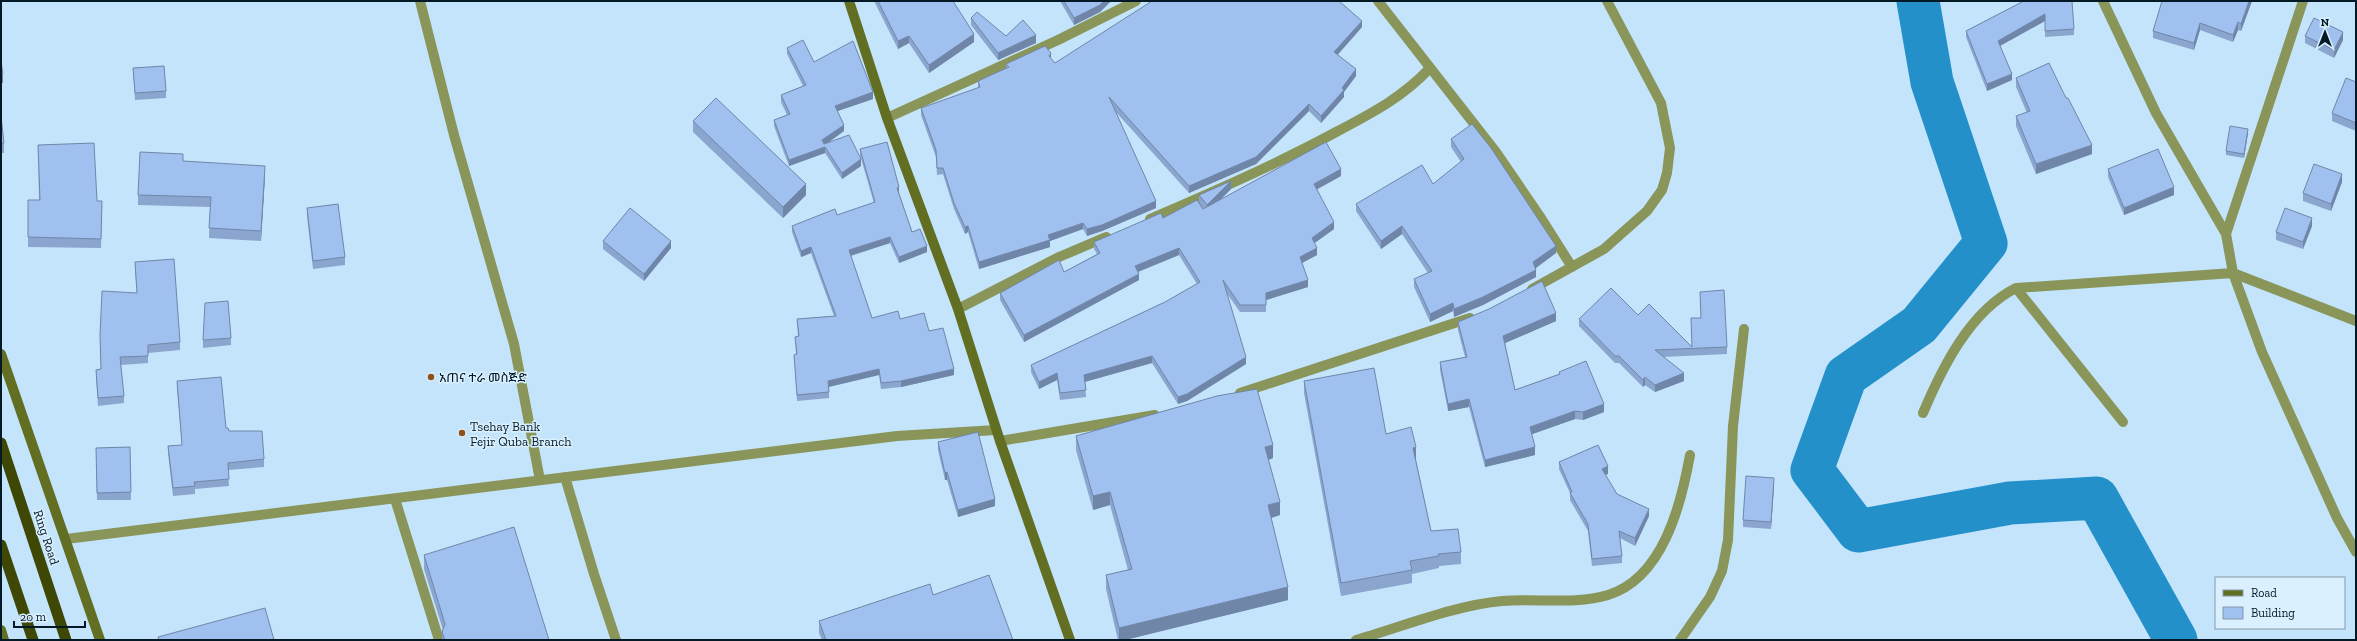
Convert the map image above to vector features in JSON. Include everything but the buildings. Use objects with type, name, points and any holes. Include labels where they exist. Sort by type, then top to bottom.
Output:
[{"type":"highway","name":"Ring Road","points":[[1,443],[66,640]]},
{"type":"highway","points":[[1,545],[33,640]]},
{"type":"main road","points":[[849,1],[886,118],[958,309],[996,430],[1070,640]]},
{"type":"main road","points":[[1,354],[100,640]]},
{"type":"main road","points":[[1,630],[4,640]]},
{"type":"street","points":[[420,1],[454,135],[514,344],[540,480]]},
{"type":"street","points":[[886,118],[1058,40],[1136,1]]},
{"type":"street","points":[[1378,1],[1496,152],[1540,215],[1572,267]]},
{"type":"street","points":[[1520,295],[1604,249],[1647,211],[1662,190],[1669,165],[1670,148],[1661,103],[1607,1]]},
{"type":"street","points":[[2103,1],[2156,113],[2226,234],[2234,273],[2262,352],[2337,518],[2356,552]]},
{"type":"street","points":[[2226,234],[2303,1]]},
{"type":"street","points":[[1142,222],[1299,152],[1377,111],[1417,82],[1430,68]]},
{"type":"street","points":[[958,309],[1059,257],[1115,234]]},
{"type":"street","points":[[1923,413],[1934,386],[1974,323],[1996,300],[2016,288],[2234,273],[2356,321]]},
{"type":"street","points":[[2016,288],[2123,422]]},
{"type":"street","points":[[1232,396],[1321,365],[1444,328],[1479,314]]},
{"type":"street","points":[[1680,640],[1710,597],[1722,571],[1728,540],[1733,426],[1744,329]]},
{"type":"street","points":[[1000,441],[1162,414]]},
{"type":"street","points":[[66,539],[897,436],[996,430]]},
{"type":"street","points":[[1356,640],[1468,607],[1502,601],[1587,598],[1609,595],[1633,583],[1653,562],[1667,534],[1684,484],[1690,455]]},
{"type":"street","points":[[565,477],[616,640]]},
{"type":"street","points":[[395,499],[439,640]]},
{"type":"waterway","points":[[1918,1],[1932,82],[1986,243],[1919,325],[1846,376],[1812,470],[1858,531],[2010,503],[2097,498],[2176,640]]},
{"type":"place","name":"አጠና ተራ መስጅድ","points":[[431,377]]},
{"type":"place","name":"Tsehay Bank Fejir Quba Branch","points":[[462,433]]}]
